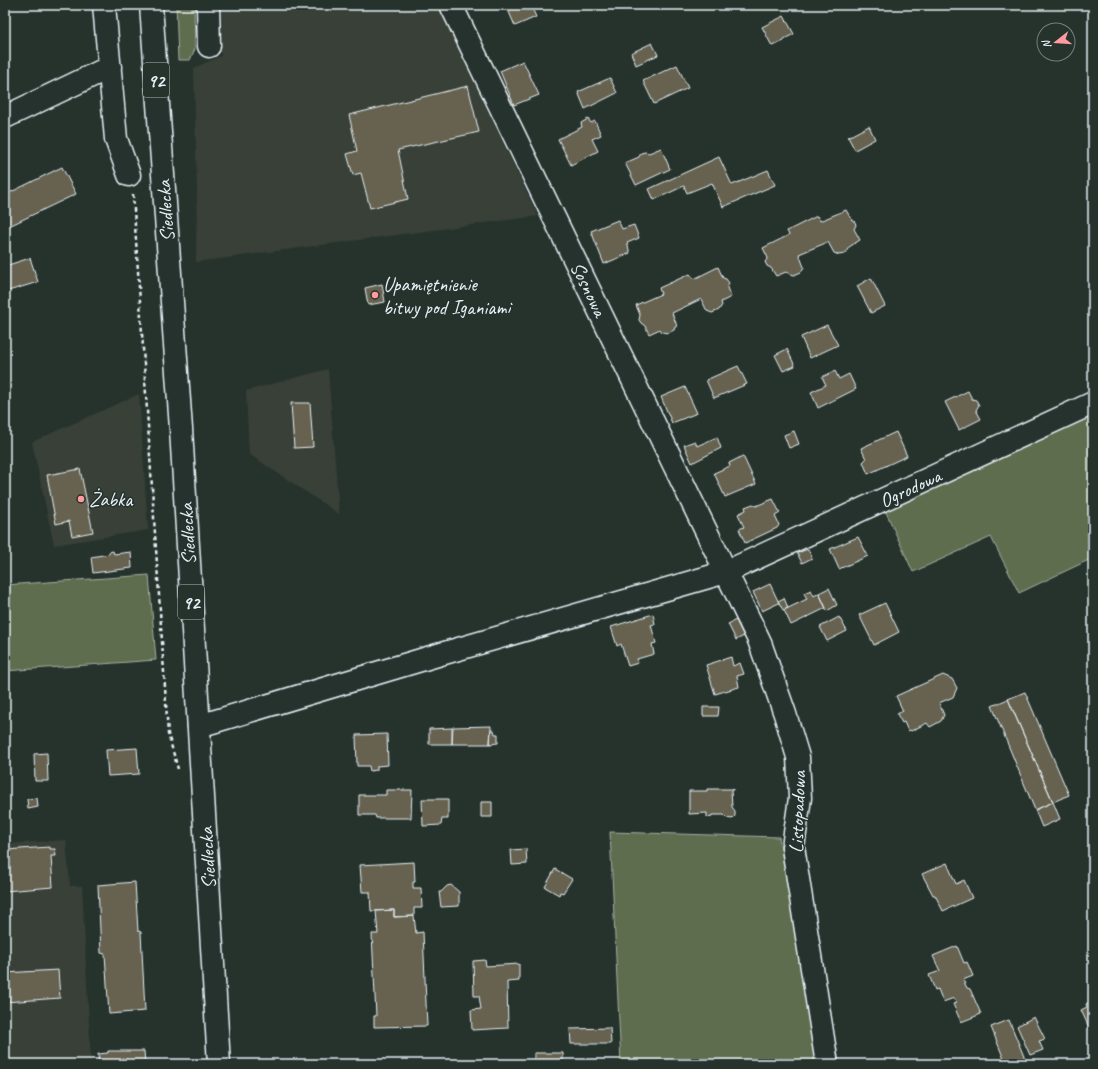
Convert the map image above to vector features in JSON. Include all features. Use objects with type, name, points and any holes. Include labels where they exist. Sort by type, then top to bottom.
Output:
[{"type":"street","name":"Siedlecka","points":[[104,5],[116,139],[129,174]]},
{"type":"street","name":"Siedlecka","points":[[151,5],[180,421],[219,1064]]},
{"type":"street","points":[[208,5],[210,46]]},
{"type":"street","name":"Sosnowa","points":[[451,5],[726,572]]},
{"type":"street","points":[[5,117],[110,67]]},
{"type":"street","name":"Ogrodowa","points":[[199,726],[434,656],[726,572],[1093,403]]},
{"type":"street","name":"Listopadowa","points":[[726,572],[758,640],[785,714],[798,757],[800,798],[793,847],[827,1064]]},
{"type":"path","points":[[129,174],[132,181],[168,734],[179,771]]},
{"type":"shaded area","points":[[221,5],[438,5],[538,216],[196,262],[197,191],[194,68],[221,56]]},
{"type":"shaded area","points":[[328,369],[339,514],[249,454],[246,391]]},
{"type":"shaded area","points":[[139,394],[148,530],[54,545],[32,442]]},
{"type":"shaded area","points":[[66,840],[70,886],[82,886],[91,1064],[5,1064],[5,844]]},
{"type":"green space","points":[[176,5],[194,5],[195,49],[190,60],[178,60]]},
{"type":"green space","points":[[1093,415],[1093,558],[1019,593],[991,537],[913,572],[885,510]]},
{"type":"green space","points":[[149,575],[156,660],[5,671],[5,585]]},
{"type":"green space","points":[[610,832],[779,837],[818,1064],[621,1064]]},
{"type":"building","points":[[506,5],[538,5],[532,8],[536,17],[515,26]]},
{"type":"building","points":[[784,16],[794,34],[784,39],[784,41],[772,46],[762,27]]},
{"type":"building","points":[[652,43],[658,55],[636,65],[631,53]]},
{"type":"building","points":[[523,61],[539,95],[514,105],[500,71]]},
{"type":"building","points":[[677,65],[688,88],[654,104],[643,81]]},
{"type":"building","points":[[610,78],[617,93],[585,109],[578,92]]},
{"type":"building","points":[[468,86],[479,132],[398,150],[408,199],[370,208],[361,173],[353,175],[347,154],[357,151],[349,115]]},
{"type":"building","points":[[588,119],[591,123],[595,121],[601,135],[592,139],[598,151],[571,165],[558,139],[582,127],[581,123]]},
{"type":"building","points":[[869,126],[875,139],[855,150],[848,137]]},
{"type":"building","points":[[661,148],[670,169],[636,185],[625,163],[639,157],[641,153],[649,153]]},
{"type":"building","points":[[719,157],[732,185],[768,170],[775,185],[723,207],[712,183],[687,193],[684,186],[654,200],[649,189]]},
{"type":"building","points":[[62,167],[76,194],[5,228],[5,195]]},
{"type":"building","points":[[846,210],[851,219],[855,222],[856,225],[854,229],[860,240],[849,247],[845,254],[839,255],[834,253],[828,242],[799,254],[804,267],[801,272],[794,275],[786,272],[776,276],[771,268],[767,266],[765,262],[768,258],[763,248],[789,235],[787,231],[817,216],[820,221]]},
{"type":"building","points":[[618,220],[622,229],[634,225],[639,238],[627,243],[630,253],[604,264],[591,231]]},
{"type":"building","points":[[30,258],[38,282],[5,292],[5,266]]},
{"type":"building","points":[[718,267],[723,278],[729,283],[727,288],[731,297],[721,302],[722,305],[719,310],[712,313],[707,311],[701,299],[672,313],[677,326],[674,330],[668,333],[662,332],[660,329],[649,334],[645,326],[639,320],[640,315],[636,305],[661,294],[659,288],[690,274],[694,279]]},
{"type":"building","points":[[871,278],[885,306],[871,313],[857,286]]},
{"type":"building","points":[[382,284],[385,302],[368,305],[365,288]]},
{"type":"building","points":[[827,325],[838,345],[810,358],[801,337]]},
{"type":"building","points":[[787,349],[795,366],[783,371],[775,355]]},
{"type":"building","points":[[738,366],[747,384],[714,398],[706,380]]},
{"type":"building","points":[[835,371],[839,379],[849,374],[856,389],[818,408],[811,392],[826,385],[822,377]]},
{"type":"building","points":[[685,387],[697,413],[672,423],[661,397]]},
{"type":"building","points":[[968,391],[972,399],[976,400],[979,405],[976,410],[981,419],[959,430],[945,402]]},
{"type":"building","points":[[291,403],[310,403],[313,447],[294,448]]},
{"type":"building","points":[[794,431],[799,444],[789,448],[784,435]]},
{"type":"building","points":[[896,432],[907,456],[868,474],[863,462],[866,459],[861,448]]},
{"type":"building","points":[[717,437],[721,448],[692,463],[684,445],[695,441],[697,446]]},
{"type":"building","points":[[743,456],[756,484],[725,497],[714,473],[730,466],[729,463]]},
{"type":"building","points":[[80,469],[93,532],[72,536],[69,521],[56,524],[47,475]]},
{"type":"building","points":[[773,499],[780,513],[775,516],[779,525],[777,528],[745,543],[739,529],[744,527],[738,514],[746,510],[745,507],[753,504],[756,506]]},
{"type":"building","points":[[858,537],[868,556],[839,569],[830,549]]},
{"type":"building","points":[[808,549],[812,558],[802,563],[797,553]]},
{"type":"building","points":[[113,551],[114,554],[131,552],[132,568],[93,573],[91,557],[109,554],[109,552]]},
{"type":"building","points":[[770,584],[779,603],[762,611],[753,592]]},
{"type":"building","points":[[829,588],[837,605],[827,611],[819,593]]},
{"type":"building","points":[[811,590],[814,596],[819,593],[826,608],[791,625],[784,610],[807,599],[804,593]]},
{"type":"building","points":[[784,598],[788,608],[783,610],[778,601]]},
{"type":"building","points":[[885,603],[899,632],[874,645],[859,615]]},
{"type":"building","points":[[653,614],[655,624],[651,625],[656,643],[652,644],[654,654],[637,659],[638,663],[628,666],[621,644],[617,646],[611,627]]},
{"type":"building","points":[[839,617],[847,631],[827,641],[820,627]]},
{"type":"building","points":[[736,620],[744,636],[736,640],[728,624]]},
{"type":"building","points":[[731,657],[733,666],[740,663],[744,674],[737,676],[739,687],[715,694],[706,665]]},
{"type":"building","points":[[943,675],[952,679],[957,688],[953,697],[939,703],[944,715],[941,721],[930,727],[927,723],[908,731],[904,722],[902,723],[897,714],[903,711],[896,696]]},
{"type":"building","points":[[1025,692],[1069,795],[1053,802],[1008,699]]},
{"type":"building","points":[[1008,699],[1053,802],[1035,810],[992,706]]},
{"type":"building","points":[[703,707],[719,707],[718,716],[703,716]]},
{"type":"building","points":[[491,726],[490,744],[452,744],[453,727]]},
{"type":"building","points":[[452,728],[452,744],[429,744],[429,729]]},
{"type":"building","points":[[491,730],[494,730],[495,734],[498,734],[498,743],[490,744]]},
{"type":"building","points":[[387,734],[388,765],[377,766],[377,770],[370,771],[369,766],[357,766],[356,735]]},
{"type":"building","points":[[137,748],[139,774],[108,776],[106,750]]},
{"type":"building","points":[[47,753],[48,781],[35,781],[34,754]]},
{"type":"building","points":[[707,789],[733,789],[731,790],[732,807],[735,811],[735,816],[732,819],[727,818],[724,815],[712,815],[707,817],[707,813],[689,814],[689,791],[707,791]]},
{"type":"building","points":[[386,790],[412,790],[411,818],[376,818],[375,815],[359,815],[359,795],[386,795]]},
{"type":"building","points":[[37,798],[38,807],[28,809],[27,799]]},
{"type":"building","points":[[422,799],[448,799],[448,819],[442,819],[441,825],[423,826]]},
{"type":"building","points":[[481,802],[492,802],[492,817],[481,817]]},
{"type":"building","points":[[1053,802],[1060,819],[1042,827],[1035,810]]},
{"type":"building","points":[[50,847],[50,849],[55,849],[56,856],[51,856],[53,887],[5,891],[5,850]]},
{"type":"building","points":[[526,849],[527,864],[512,865],[511,850]]},
{"type":"building","points":[[414,862],[415,882],[413,882],[413,888],[421,888],[422,908],[414,908],[414,916],[394,917],[394,910],[371,911],[370,892],[362,892],[360,865]]},
{"type":"building","points":[[947,863],[956,884],[964,880],[972,898],[943,911],[922,874]]},
{"type":"building","points":[[555,869],[572,879],[563,893],[560,892],[559,895],[545,887]]},
{"type":"building","points":[[135,882],[138,931],[141,932],[145,1011],[109,1014],[105,954],[101,953],[98,885]]},
{"type":"building","points":[[451,885],[459,892],[459,906],[441,907],[439,892]]},
{"type":"building","points":[[394,910],[394,917],[414,916],[416,933],[423,932],[427,1026],[374,1027],[374,1016],[376,1016],[372,934],[378,934],[376,911]]},
{"type":"building","points":[[957,946],[964,963],[967,962],[973,976],[963,980],[967,988],[970,989],[981,1014],[961,1022],[953,1004],[956,1003],[954,998],[943,1002],[938,989],[935,990],[929,975],[940,971],[933,956]]},
{"type":"building","points":[[485,960],[486,966],[519,964],[519,981],[507,982],[508,1028],[472,1030],[471,1010],[481,1009],[479,996],[474,996],[473,961]]},
{"type":"building","points":[[58,970],[60,998],[5,1002],[5,973]]},
{"type":"building","points":[[1093,1000],[1093,1036],[1081,1010],[1087,1007],[1086,1004]]},
{"type":"building","points":[[1034,1017],[1045,1039],[1039,1041],[1043,1050],[1030,1055],[1017,1026]]},
{"type":"building","points":[[1009,1020],[1027,1064],[1006,1064],[991,1027]]},
{"type":"building","points":[[610,1028],[611,1044],[571,1044],[570,1029]]},
{"type":"building","points":[[108,1051],[144,1051],[145,1064],[99,1064],[98,1054],[108,1053]]},
{"type":"building","points":[[534,1053],[563,1053],[563,1064],[534,1064]]},
{"type":"place","name":"Upamiętnienie bitwy pod Iganiami","points":[[375,295]]},
{"type":"place","name":"Żabka","points":[[81,499]]}]
